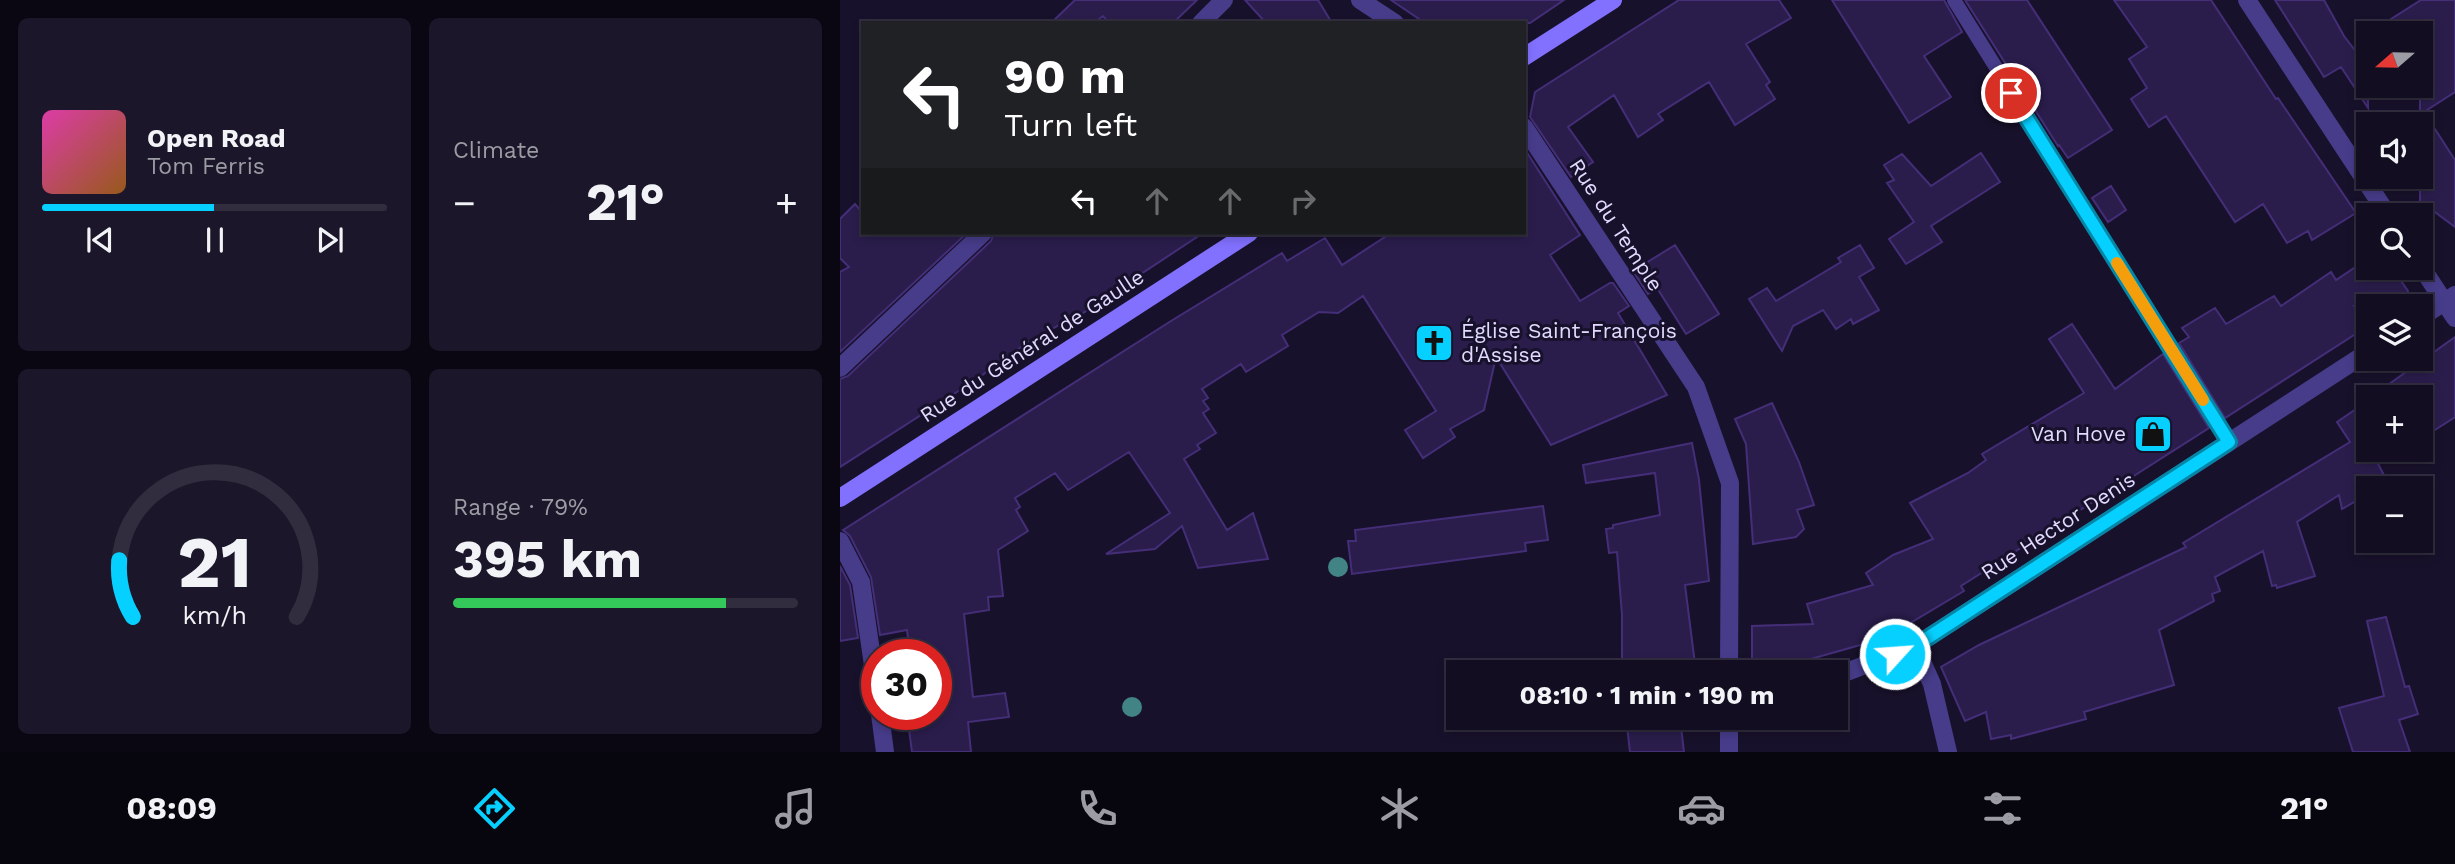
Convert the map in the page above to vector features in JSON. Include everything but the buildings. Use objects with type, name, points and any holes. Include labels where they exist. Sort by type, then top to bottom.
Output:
[{"type":"main road","points":[[1526,56],[1613,0]]},
{"type":"main road","name":"Rue du Général de Gaulle","points":[[840,498],[1247,235]]},
{"type":"street","points":[[1203,21],[1224,0]]},
{"type":"street","points":[[1360,0],[1392,21]]},
{"type":"street","points":[[2247,0],[2380,203]]},
{"type":"street","name":"Rue du Temple","points":[[1526,130],[1696,387],[1730,483],[1730,660]]},
{"type":"street","points":[[840,368],[982,235]]},
{"type":"street","points":[[2433,280],[2450,299],[2455,318]]},
{"type":"street","points":[[2433,310],[2450,299]]},
{"type":"street","name":"Rue Hector Denis","points":[[1848,671],[1915,646],[2356,360]]},
{"type":"street","points":[[840,541],[861,582],[869,639]]},
{"type":"street","points":[[1915,646],[1932,684],[1948,752]]},
{"type":"street","points":[[882,730],[885,752]]},
{"type":"street","points":[[1729,730],[1729,752]]},
{"type":"lane","points":[[1954,0],[2229,442]]},
{"type":"slow traffic","points":[[2117,263],[2203,400]]},
{"type":"place","name":"Église Saint-François d'Assise","points":[[1434,343]]},
{"type":"place","name":"Van Hove","points":[[2153,434]]},
{"type":"route","points":[[1895,654],[1915,646],[2229,442],[2011,93]]}]
